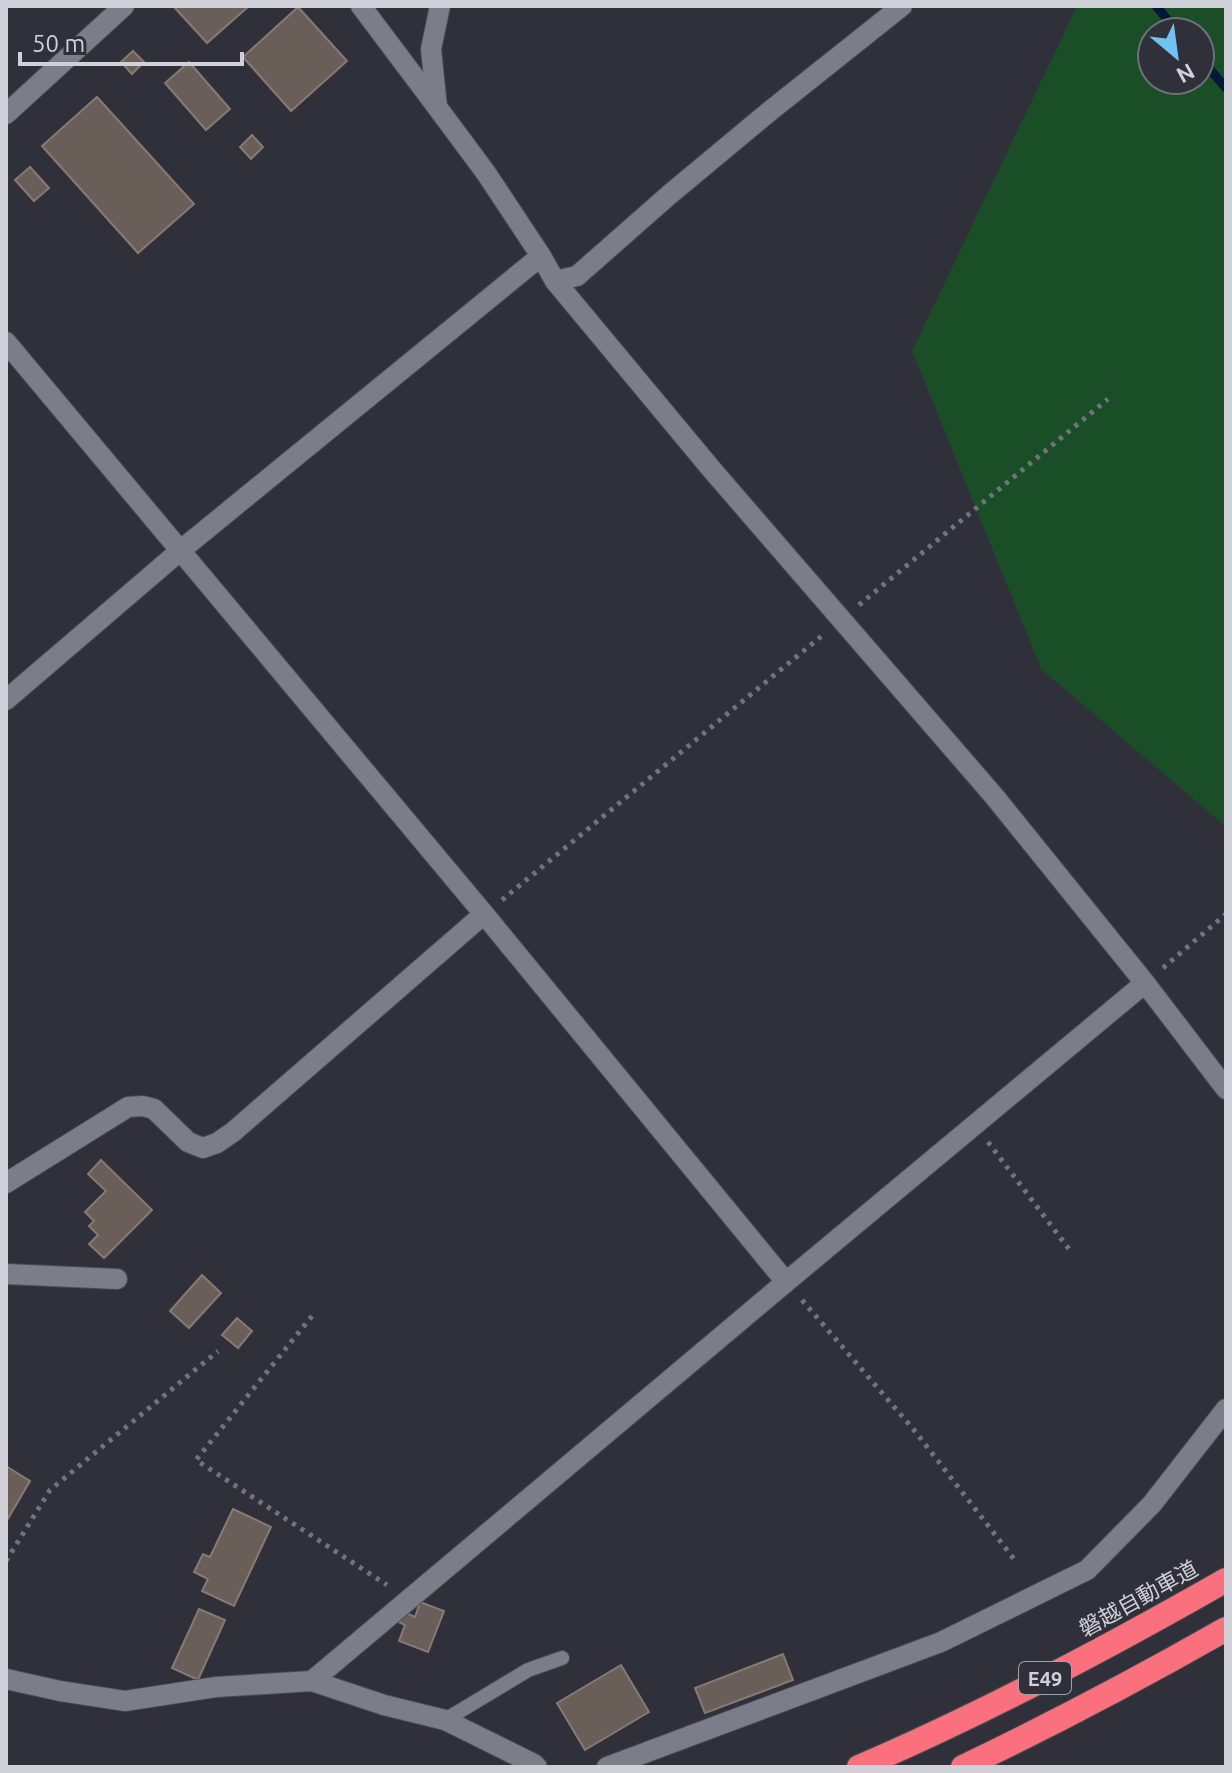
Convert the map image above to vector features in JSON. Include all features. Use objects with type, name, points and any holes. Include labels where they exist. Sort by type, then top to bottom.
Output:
[{"type":"highway","name":"磐越自動車道","points":[[859,1767],[997,1703],[1226,1580]]},
{"type":"highway","name":"E49","points":[[963,1767],[1024,1738],[1226,1629]]},
{"type":"street","points":[[6,114],[124,6]]},
{"type":"street","points":[[361,6],[486,173],[555,281],[713,471],[994,796],[1226,1089]]},
{"type":"street","points":[[437,107],[431,49],[440,6]]},
{"type":"street","points":[[555,281],[577,276],[759,120],[902,6]]},
{"type":"street","points":[[6,700],[181,550],[541,256]]},
{"type":"street","points":[[6,342],[484,914],[786,1282]]},
{"type":"street","points":[[6,1183],[128,1107],[154,1109],[188,1142],[203,1148],[217,1143],[484,914]]},
{"type":"street","points":[[312,1681],[1145,983]]},
{"type":"street","points":[[6,1274],[117,1279]]},
{"type":"street","points":[[607,1767],[941,1642],[1087,1570],[1152,1504],[1226,1409]]},
{"type":"street","points":[[6,1681],[125,1701],[216,1687],[312,1681],[384,1705],[445,1720],[537,1767]]},
{"type":"lane","points":[[445,1720],[528,1670],[562,1658]]},
{"type":"path","points":[[484,914],[1108,399]]},
{"type":"path","points":[[1145,983],[1226,914]]},
{"type":"path","points":[[975,1125],[1072,1253]]},
{"type":"path","points":[[786,1282],[914,1430],[1014,1559]]},
{"type":"path","points":[[312,1316],[196,1460],[408,1599]]},
{"type":"path","points":[[6,1561],[50,1490],[218,1351]]},
{"type":"green space","points":[[1077,6],[1226,6],[1226,827],[1041,669],[912,351]]},
{"type":"building","points":[[173,6],[249,6],[207,43]]},
{"type":"building","points":[[298,7],[347,61],[291,111],[243,57]]},
{"type":"building","points":[[133,51],[144,62],[132,74],[121,62]]},
{"type":"building","points":[[189,62],[230,109],[206,130],[165,83]]},
{"type":"building","points":[[97,97],[194,204],[138,253],[42,146]]},
{"type":"building","points":[[252,135],[263,147],[251,159],[240,147]]},
{"type":"building","points":[[30,167],[49,188],[34,201],[15,180]]},
{"type":"building","points":[[101,1160],[152,1210],[104,1258],[89,1244],[98,1235],[89,1226],[94,1221],[85,1212],[106,1191],[88,1174]]},
{"type":"building","points":[[202,1275],[221,1293],[189,1328],[170,1311]]},
{"type":"building","points":[[237,1318],[252,1331],[238,1348],[222,1335]]},
{"type":"building","points":[[6,1466],[30,1481],[6,1522]]},
{"type":"building","points":[[233,1509],[271,1527],[234,1606],[202,1591],[208,1579],[194,1572],[203,1554],[210,1557]]},
{"type":"building","points":[[420,1602],[444,1611],[428,1652],[399,1641],[405,1625],[399,1622],[404,1612],[415,1617]]},
{"type":"building","points":[[199,1609],[225,1620],[198,1680],[172,1668]]},
{"type":"building","points":[[783,1654],[793,1680],[705,1713],[695,1688]]},
{"type":"building","points":[[621,1665],[649,1712],[585,1750],[557,1703]]},
{"type":"waterway","points":[[1156,6],[1164,16]]},
{"type":"waterway","points":[[1216,76],[1226,88]]}]
